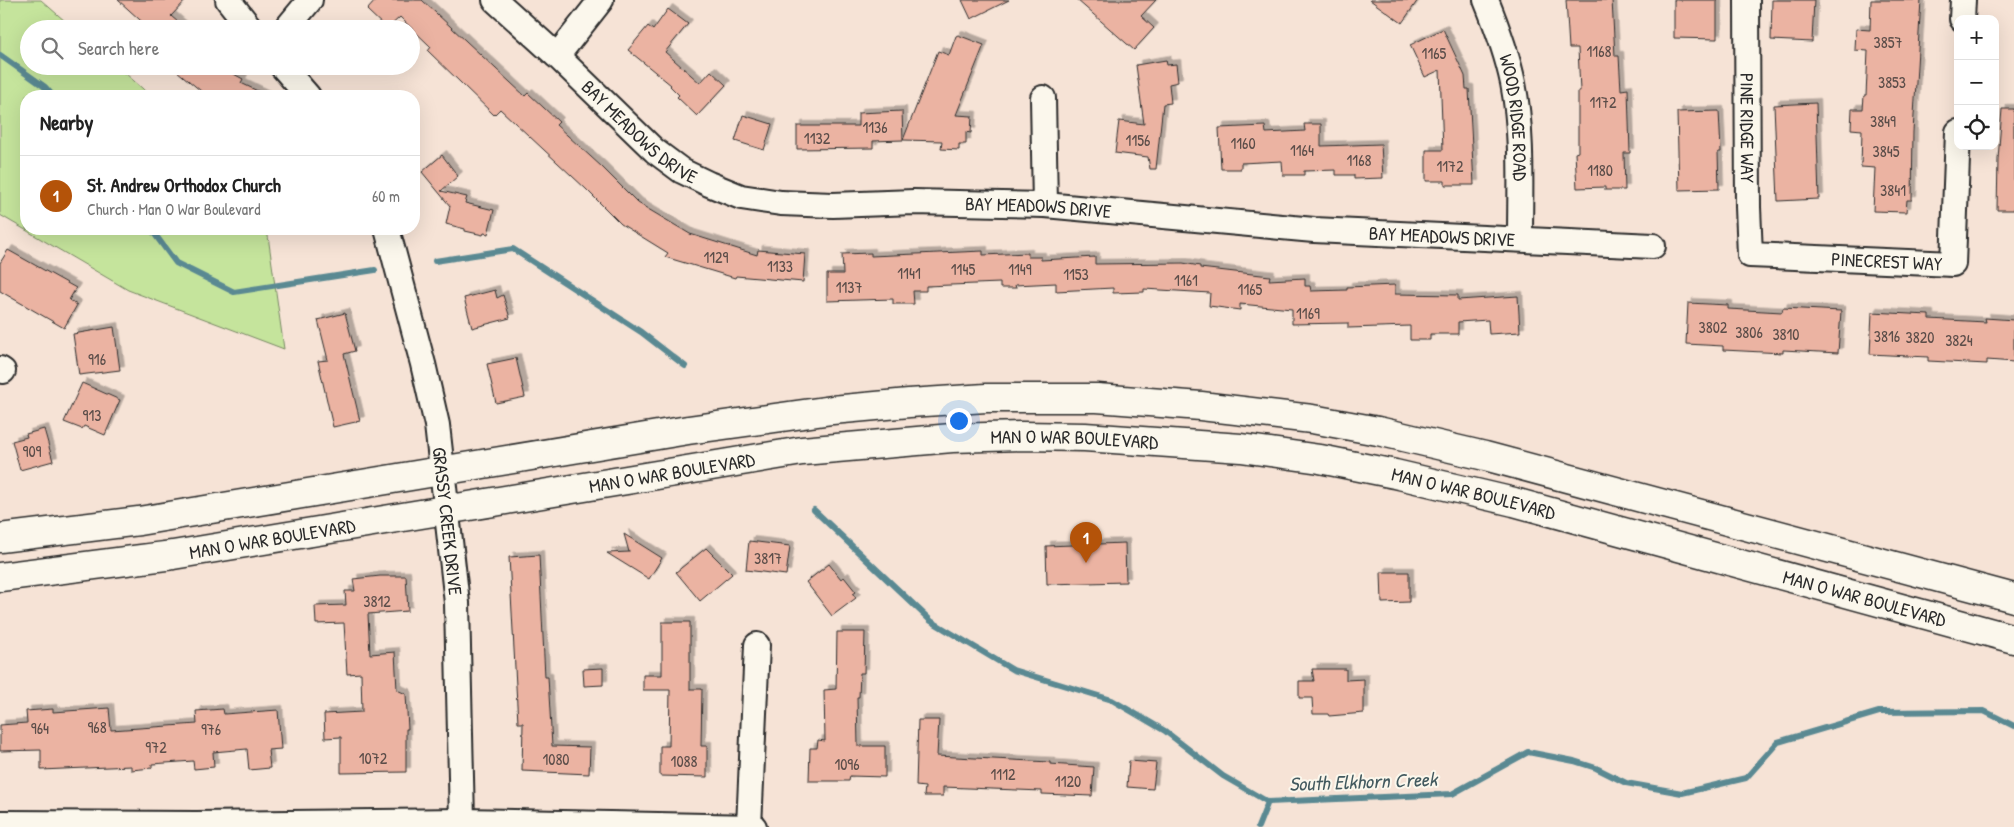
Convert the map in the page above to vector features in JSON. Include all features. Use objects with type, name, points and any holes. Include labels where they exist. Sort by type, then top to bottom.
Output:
[{"type":"main road","name":"MAN O WAR BOULEVARD","points":[[0,538],[139,521],[688,430],[832,410],[909,403],[1042,397],[1098,398],[1201,406],[1378,430],[1484,456],[2014,598]]},
{"type":"main road","name":"MAN O WAR BOULEVARD","points":[[0,577],[173,556],[802,451],[952,438],[1085,437],[1241,448],[1320,459],[1385,472],[1504,500],[2014,639]]},
{"type":"street","points":[[228,0],[244,20]]},
{"type":"street","points":[[293,20],[310,0]]},
{"type":"street","name":"BAY MEADOWS DRIVE","points":[[495,0],[557,56],[655,151],[682,171],[741,197],[781,203],[833,205],[934,202],[1045,205],[1314,230],[1653,246]]},
{"type":"street","points":[[557,56],[601,0]]},
{"type":"street","name":"WOOD RIDGE ROAD","points":[[1486,0],[1502,41],[1513,84],[1518,128],[1520,239]]},
{"type":"street","name":"PINE RIDGE WAY","points":[[1747,0],[1750,255]]},
{"type":"street","points":[[1962,0],[1962,15]]},
{"type":"street","points":[[290,75],[303,90]]},
{"type":"street","points":[[1043,98],[1045,205]]},
{"type":"street","name":"PINECREST WAY","points":[[1750,255],[1953,264],[1957,150]]},
{"type":"street","name":"GRASSY CREEK DRIVE","points":[[390,235],[437,425],[448,509],[457,603],[462,821]]},
{"type":"street","points":[[749,827],[757,645]]},
{"type":"street","points":[[0,823],[196,824],[462,821],[754,827]]},
{"type":"green space","points":[[0,0],[41,0],[64,20],[20,20],[20,75],[127,75],[144,90],[20,90],[20,227],[0,215]]},
{"type":"green space","points":[[34,235],[268,235],[284,349],[128,290]]},
{"type":"building","points":[[118,0],[186,0],[171,16],[176,20],[140,20]]},
{"type":"building","points":[[376,0],[422,0],[525,96],[528,93],[559,122],[556,125],[638,203],[690,234],[757,255],[758,250],[805,254],[803,282],[736,276],[735,278],[665,257],[668,253],[621,224],[500,109],[494,115],[428,51],[431,47],[420,36],[420,20],[403,20],[400,17],[397,20],[378,20],[367,10]]},
{"type":"building","points":[[962,0],[1009,0],[971,19]]},
{"type":"building","points":[[1077,0],[1156,0],[1141,16],[1154,28],[1134,50]]},
{"type":"building","points":[[1370,0],[1418,0],[1402,23]]},
{"type":"building","points":[[1566,0],[1612,0],[1615,56],[1619,56],[1621,90],[1628,89],[1630,153],[1624,153],[1625,190],[1605,190],[1605,187],[1577,188],[1575,153],[1578,152],[1578,91],[1580,91],[1578,48],[1569,48]]},
{"type":"building","points":[[1674,0],[1717,0],[1717,39],[1674,38]]},
{"type":"building","points":[[1772,0],[1814,0],[1812,42],[1771,40]]},
{"type":"building","points":[[1871,0],[1921,0],[1913,132],[1912,200],[1907,200],[1906,212],[1873,211],[1875,168],[1861,167],[1862,130],[1851,129],[1852,109],[1863,109],[1864,96],[1866,96],[1868,51],[1855,50],[1856,29],[1870,30]]},
{"type":"building","points":[[668,9],[688,24],[665,52],[700,83],[711,71],[726,85],[697,116],[677,97],[679,95],[671,85],[628,50],[648,26],[653,30]]},
{"type":"building","points":[[1443,29],[1465,76],[1466,89],[1469,89],[1474,185],[1445,185],[1445,181],[1426,181],[1426,150],[1443,150],[1440,70],[1425,77],[1410,45]]},
{"type":"building","points":[[958,35],[984,45],[956,115],[972,116],[971,133],[966,132],[966,144],[959,144],[959,150],[941,149],[942,141],[903,140],[938,51],[949,55]]},
{"type":"building","points":[[1166,60],[1167,65],[1176,64],[1178,82],[1169,84],[1171,103],[1163,104],[1156,169],[1150,169],[1148,157],[1115,153],[1119,121],[1144,124],[1136,65]]},
{"type":"building","points":[[182,75],[236,75],[243,79],[241,83],[256,90],[200,90]]},
{"type":"building","points":[[1816,103],[1819,199],[1778,201],[1774,105]]},
{"type":"building","points":[[2002,109],[2014,109],[2014,210],[1997,210]]},
{"type":"building","points":[[902,111],[903,140],[873,141],[873,148],[797,149],[797,126],[858,126],[858,113]]},
{"type":"building","points":[[1719,111],[1721,152],[1718,152],[1719,189],[1679,190],[1677,112]]},
{"type":"building","points":[[743,115],[772,124],[764,150],[735,141]]},
{"type":"building","points":[[1304,124],[1321,124],[1321,146],[1381,144],[1383,178],[1354,179],[1354,175],[1336,175],[1336,170],[1304,171],[1304,175],[1283,175],[1282,161],[1241,163],[1241,169],[1221,169],[1219,128],[1265,126],[1266,133],[1305,131]]},
{"type":"building","points":[[442,155],[458,176],[441,191],[467,197],[465,203],[494,210],[488,234],[484,233],[483,235],[465,231],[465,229],[446,224],[450,206],[422,172]]},
{"type":"building","points":[[8,250],[76,288],[69,300],[77,305],[64,328],[0,291],[0,263]]},
{"type":"building","points":[[983,251],[983,255],[1028,253],[1028,257],[1041,257],[1041,260],[1095,257],[1095,264],[1183,263],[1200,266],[1200,268],[1270,276],[1269,280],[1305,278],[1305,286],[1310,286],[1311,291],[1347,290],[1347,287],[1395,285],[1395,294],[1458,295],[1458,300],[1518,296],[1520,332],[1489,334],[1488,320],[1458,322],[1458,334],[1430,334],[1430,340],[1410,340],[1410,326],[1348,328],[1348,323],[1292,324],[1292,309],[1240,304],[1240,310],[1209,306],[1210,293],[1144,289],[1144,292],[1113,293],[1113,288],[1056,291],[1056,283],[1015,285],[1016,288],[1000,288],[1000,283],[926,286],[926,291],[913,291],[914,304],[893,304],[893,299],[827,301],[827,274],[843,274],[842,254],[871,253],[871,256]]},
{"type":"building","points":[[495,290],[497,298],[503,295],[510,318],[472,328],[464,298]]},
{"type":"building","points":[[1688,303],[1728,305],[1728,309],[1782,312],[1783,308],[1841,311],[1838,353],[1783,350],[1783,353],[1723,350],[1723,346],[1686,344]]},
{"type":"building","points":[[1872,312],[1929,315],[1929,319],[1986,322],[1985,318],[2014,320],[2014,362],[1987,360],[1987,364],[1928,361],[1928,357],[1870,354]]},
{"type":"building","points":[[345,313],[355,351],[344,354],[360,421],[333,427],[318,361],[328,360],[318,320]]},
{"type":"building","points":[[114,327],[120,370],[79,375],[73,334]]},
{"type":"building","points":[[516,358],[525,397],[496,403],[487,364]]},
{"type":"building","points":[[82,383],[120,400],[105,435],[84,426],[82,429],[64,422]]},
{"type":"building","points":[[44,429],[53,461],[20,470],[12,441],[27,437],[26,434]]},
{"type":"building","points":[[624,534],[662,558],[649,579],[607,553],[629,552]]},
{"type":"building","points":[[749,541],[790,546],[786,575],[746,570]]},
{"type":"building","points":[[1125,543],[1126,582],[1047,584],[1046,546]]},
{"type":"building","points":[[706,548],[732,574],[700,601],[676,572]]},
{"type":"building","points":[[539,555],[545,677],[548,677],[552,746],[590,747],[589,774],[522,771],[523,723],[518,723],[509,557]]},
{"type":"building","points":[[829,564],[841,579],[844,577],[856,592],[853,594],[856,598],[832,616],[806,582]]},
{"type":"building","points":[[1381,572],[1409,572],[1409,602],[1382,603]]},
{"type":"building","points":[[406,576],[408,611],[368,614],[370,654],[395,652],[397,690],[406,694],[408,729],[406,729],[406,772],[341,773],[341,737],[325,738],[324,714],[362,712],[361,673],[347,674],[344,623],[316,624],[315,606],[346,605],[345,591],[355,591],[353,579]]},
{"type":"building","points":[[662,622],[690,622],[690,689],[702,689],[701,746],[707,746],[707,777],[660,776],[660,746],[669,746],[670,690],[643,690],[643,675],[662,675]]},
{"type":"building","points":[[837,632],[865,632],[864,673],[860,673],[859,697],[857,697],[858,746],[885,746],[885,777],[850,776],[849,781],[809,781],[810,748],[817,748],[818,740],[825,741],[824,690],[836,689]]},
{"type":"building","points":[[603,668],[603,685],[584,686],[583,669]]},
{"type":"building","points":[[1312,669],[1346,669],[1346,680],[1364,679],[1364,713],[1329,716],[1328,714],[1313,714],[1312,698],[1299,698],[1299,681],[1314,681]]},
{"type":"building","points":[[109,708],[111,730],[197,724],[196,711],[223,709],[224,714],[278,710],[281,749],[268,750],[270,768],[249,770],[247,749],[213,752],[214,767],[194,769],[193,761],[152,764],[152,768],[131,770],[131,766],[41,770],[41,750],[0,751],[0,725],[27,723],[26,711],[53,709],[53,712]]},
{"type":"building","points":[[918,720],[939,720],[937,756],[1050,762],[1050,764],[1094,767],[1092,796],[1042,794],[1042,791],[943,787],[943,796],[924,796],[925,787],[916,786]]},
{"type":"building","points":[[1129,761],[1156,763],[1153,789],[1127,787]]},
{"type":"waterway","points":[[0,55],[20,69]]},
{"type":"waterway","points":[[28,75],[48,90]]},
{"type":"waterway","points":[[155,235],[176,263],[234,292],[375,270]]},
{"type":"waterway","points":[[435,261],[513,249],[641,332],[685,366]]},
{"type":"waterway","points":[[814,510],[931,621],[1013,670],[1112,700],[1165,731],[1223,776],[1268,802]]},
{"type":"waterway","name":"South Elkhorn Creek","points":[[1258,827],[1268,802],[1452,794],[1528,752],[1574,761],[1596,768],[1626,783],[1682,793],[1746,778],[1778,742],[1879,712],[1984,711],[2014,726]]},
{"type":"place","name":"St. Andrew Orthodox Church","points":[[1086,563]]}]
